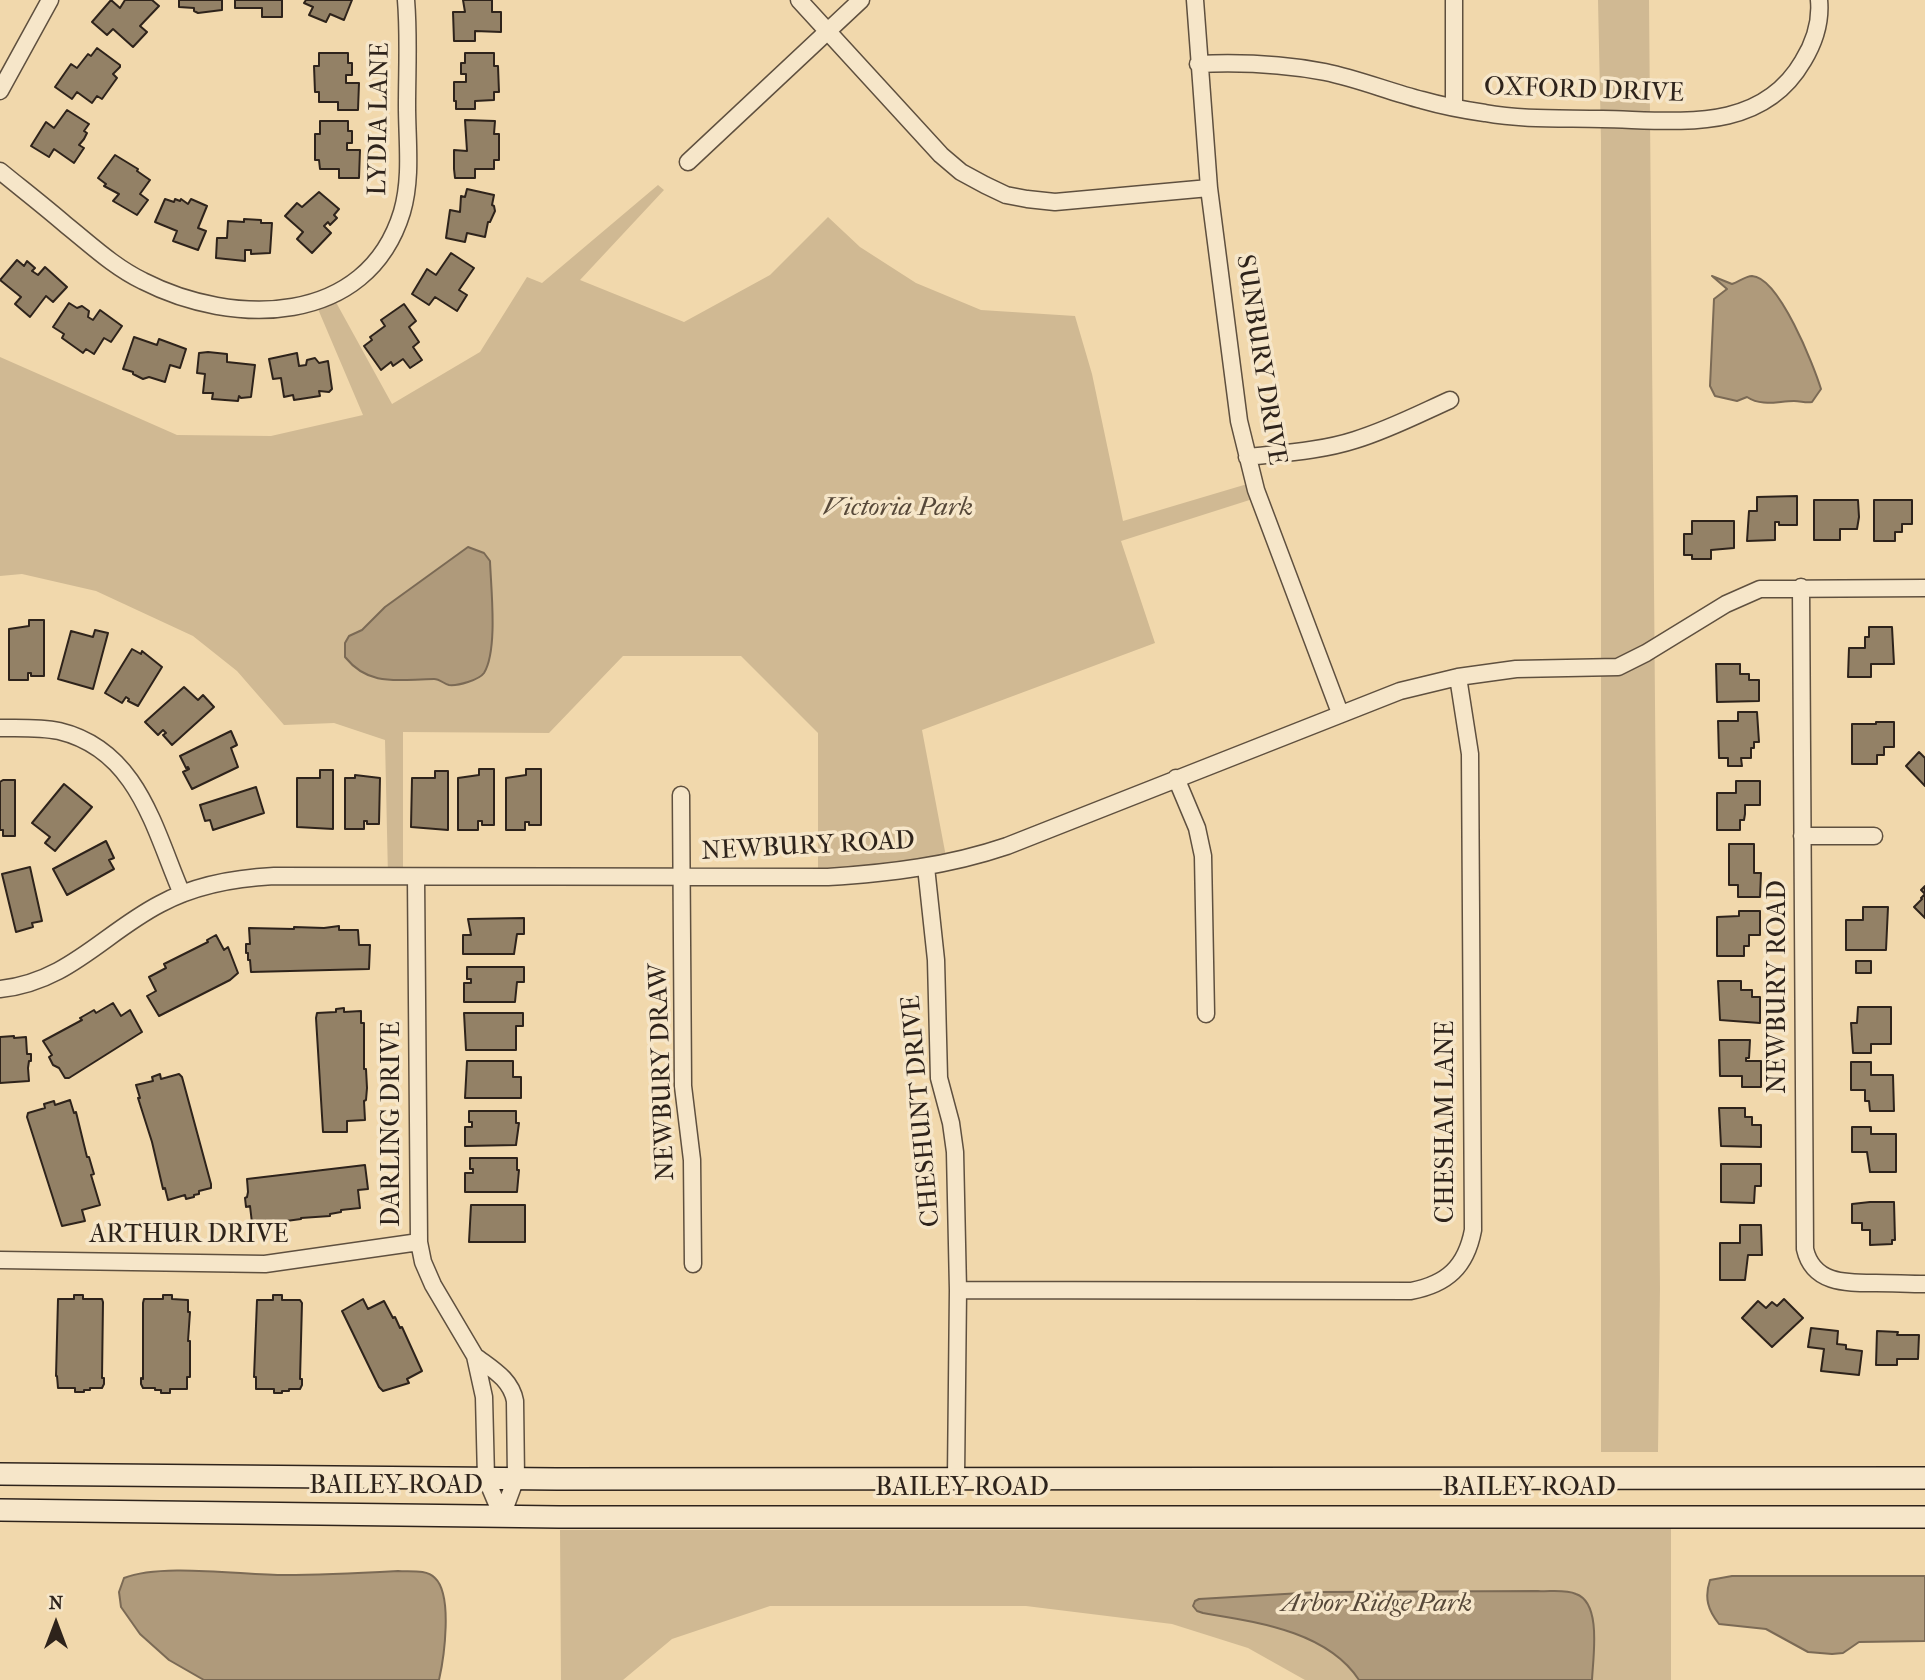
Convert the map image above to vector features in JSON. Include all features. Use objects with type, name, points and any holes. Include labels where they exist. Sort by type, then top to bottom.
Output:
[{"type":"main road","name":"BAILEY ROAD","points":[[0,1474],[486,1478],[1925,1478]]},
{"type":"main road","name":"BAILEY ROAD","points":[[0,1510],[502,1516],[1925,1517]]},
{"type":"street","points":[[0,91],[50,0]]},
{"type":"street","name":"LYDIA LANE","points":[[0,171],[112,262],[143,281],[173,294],[206,304],[251,310],[291,308],[323,299],[353,283],[375,261],[392,235],[402,210],[407,176],[406,0]]},
{"type":"street","points":[[800,0],[941,155],[961,172],[1006,195],[1055,202],[1209,188]]},
{"type":"street","points":[[688,162],[861,0]]},
{"type":"street","name":"SUNBURY DRIVE","points":[[1195,0],[1209,188],[1239,421],[1256,490],[1340,713]]},
{"type":"street","points":[[1454,0],[1454,107]]},
{"type":"street","name":"OXFORD DRIVE","points":[[1198,64],[1249,63],[1326,72],[1489,114],[1529,118],[1726,118],[1761,103],[1781,89],[1799,68],[1810,50],[1818,25],[1819,0]]},
{"type":"street","points":[[1247,457],[1317,449],[1352,441],[1386,430],[1450,400]]},
{"type":"street","name":"NEWBURY ROAD","points":[[1801,587],[1806,1253],[1816,1270],[1835,1282],[1925,1284]]},
{"type":"street","name":"NEWBURY ROAD","points":[[0,989],[34,982],[63,970],[144,914],[182,894],[214,883],[250,877],[828,877],[885,874],[926,867],[974,857],[1007,846],[1400,691],[1458,677],[1516,669],[1618,667],[1745,594],[1766,588],[1925,588]]},
{"type":"street","name":"CHESHAM LANE","points":[[958,1290],[1411,1291],[1427,1288],[1458,1267],[1469,1250],[1473,1230],[1471,754],[1458,677]]},
{"type":"street","points":[[0,728],[38,728],[68,734],[99,748],[116,762],[141,794],[182,894]]},
{"type":"street","points":[[1176,778],[1197,828],[1203,856],[1206,1014]]},
{"type":"street","name":"NEWBURY DRAW","points":[[681,796],[683,1086],[692,1160],[693,1264]]},
{"type":"street","points":[[1802,836],[1874,836]]},
{"type":"street","name":"CHESHUNT DRIVE","points":[[926,867],[936,960],[939,1078],[951,1123],[955,1152],[958,1290],[956,1477]]},
{"type":"street","name":"DARLING DRIVE","points":[[416,877],[419,1242],[429,1276],[475,1356],[484,1397],[486,1478],[502,1516]]},
{"type":"street","name":"ARTHUR DRIVE","points":[[0,1260],[265,1264],[419,1242]]},
{"type":"street","name":"DARLING DRIVE","points":[[475,1356],[503,1378],[513,1392],[516,1478],[502,1516]]},
{"type":"green space","points":[[1598,0],[1649,0],[1660,1288],[1658,1452],[1601,1452],[1601,141]]},
{"type":"green space","name":"Victoria Park","points":[[658,185],[664,190],[580,280],[684,322],[770,275],[828,217],[860,247],[916,283],[981,310],[1075,316],[1092,374],[1123,521],[1254,482],[1259,497],[1121,541],[1155,643],[922,730],[947,862],[818,877],[818,733],[741,656],[623,656],[549,733],[403,732],[403,877],[388,877],[385,740],[334,723],[284,725],[237,671],[193,636],[96,591],[22,574],[0,576],[0,357],[177,435],[271,436],[363,415],[315,302],[332,295],[392,404],[480,352],[527,277],[542,283]]},
{"type":"green space","name":"Arbor Ridge Park","points":[[1671,1529],[1671,1680],[1305,1680],[1248,1648],[1172,1624],[1026,1606],[770,1606],[672,1639],[623,1680],[561,1680],[560,1530]]},
{"type":"shaded area","points":[[1712,276],[1732,284],[1752,276],[1762,280],[1773,291],[1794,324],[1821,389],[1812,402],[1764,403],[1747,397],[1737,401],[1715,396],[1710,386],[1714,299],[1727,289]]},
{"type":"shaded area","points":[[468,547],[484,553],[490,561],[491,650],[481,676],[453,685],[434,679],[386,680],[365,674],[345,657],[345,643],[349,636],[362,630],[385,607]]},
{"type":"shaded area","points":[[159,1571],[285,1575],[398,1571],[427,1573],[441,1586],[446,1627],[439,1680],[204,1680],[169,1660],[140,1634],[121,1607],[119,1592],[124,1578]]},
{"type":"shaded area","points":[[1732,1576],[1925,1576],[1925,1641],[1859,1642],[1843,1653],[1832,1654],[1808,1652],[1766,1629],[1719,1624],[1708,1604],[1708,1586],[1710,1580]]},
{"type":"shaded area","points":[[1562,1591],[1576,1594],[1584,1599],[1590,1608],[1594,1632],[1592,1680],[1359,1680],[1345,1663],[1310,1640],[1267,1625],[1203,1613],[1193,1606],[1199,1599],[1319,1592]]},
{"type":"building","points":[[111,0],[120,8],[125,0],[152,0],[159,6],[140,26],[147,32],[133,47],[113,29],[107,35],[92,22]]},
{"type":"building","points":[[179,0],[222,0],[222,10],[198,13],[194,8],[179,7]]},
{"type":"building","points":[[235,0],[282,0],[282,17],[262,17],[262,8],[235,8]]},
{"type":"building","points":[[306,0],[352,0],[344,20],[330,14],[326,22],[309,15],[313,7],[304,3]]},
{"type":"building","points":[[463,0],[492,0],[492,12],[501,12],[501,32],[475,31],[475,41],[454,41],[453,12],[465,12]]},
{"type":"building","points":[[97,48],[120,65],[113,74],[117,78],[102,99],[97,96],[92,103],[77,92],[72,99],[55,87],[71,64],[77,68],[88,54],[91,56]]},
{"type":"building","points":[[319,53],[348,53],[348,63],[352,63],[352,75],[346,75],[346,83],[359,83],[358,110],[338,110],[338,102],[319,102],[319,92],[315,92],[314,66],[319,66]]},
{"type":"building","points":[[465,53],[494,53],[494,66],[498,66],[499,92],[494,92],[494,100],[475,101],[475,109],[456,109],[454,101],[454,82],[466,82],[466,74],[461,74]]},
{"type":"building","points":[[67,110],[89,124],[79,145],[84,148],[74,163],[54,149],[49,157],[31,146],[46,122],[54,128]]},
{"type":"building","points":[[465,120],[495,121],[494,134],[499,134],[499,160],[494,160],[494,169],[475,169],[475,178],[455,178],[454,150],[467,151]]},
{"type":"building","points":[[320,121],[348,121],[348,131],[352,131],[352,143],[347,143],[347,150],[360,150],[359,178],[339,178],[339,169],[320,169],[319,160],[315,160],[315,134],[320,134]]},
{"type":"building","points":[[115,155],[150,180],[140,194],[148,200],[137,215],[113,201],[119,194],[104,186],[106,184],[98,178]]},
{"type":"building","points":[[467,189],[494,195],[492,205],[495,211],[488,222],[485,237],[467,233],[465,242],[446,238],[450,210],[460,212],[461,196],[465,197]]},
{"type":"building","points":[[319,192],[339,209],[334,215],[337,218],[330,225],[328,222],[324,226],[331,233],[312,253],[297,239],[303,232],[285,216],[297,203],[302,207]]},
{"type":"building","points":[[165,199],[174,202],[175,199],[181,199],[188,204],[191,199],[207,206],[198,228],[206,231],[198,250],[173,241],[177,231],[155,222]]},
{"type":"building","points":[[244,219],[272,223],[270,253],[251,254],[251,250],[245,250],[245,261],[216,258],[217,238],[227,238],[228,221],[244,222]]},
{"type":"building","points":[[451,253],[474,268],[459,290],[467,295],[457,311],[435,297],[429,305],[412,294],[427,269],[436,275]]},
{"type":"building","points":[[17,260],[24,266],[27,261],[35,268],[32,271],[38,275],[45,267],[67,287],[53,302],[46,296],[30,317],[15,304],[21,297],[0,280]]},
{"type":"building","points":[[69,303],[77,308],[82,306],[89,311],[88,317],[93,320],[100,310],[122,326],[111,342],[104,338],[94,354],[86,349],[83,353],[62,338],[64,334],[53,327]]},
{"type":"building","points":[[404,304],[416,321],[409,327],[419,342],[413,347],[422,360],[410,368],[403,359],[393,366],[391,362],[381,370],[364,346],[372,340],[370,337],[385,326],[381,320]]},
{"type":"building","points":[[134,337],[157,345],[159,339],[186,349],[180,368],[170,365],[165,382],[149,377],[143,379],[123,369]]},
{"type":"building","points":[[199,353],[227,354],[227,362],[255,365],[251,397],[239,396],[238,401],[212,399],[213,393],[203,393],[205,374],[197,373]]},
{"type":"building","points":[[297,353],[299,366],[306,365],[307,360],[315,358],[319,363],[328,361],[332,389],[329,392],[319,391],[320,396],[294,400],[293,395],[284,397],[281,378],[273,379],[269,359]]},
{"type":"building","points":[[1797,496],[1797,525],[1779,525],[1779,522],[1775,522],[1775,540],[1747,541],[1749,511],[1757,511],[1757,497]]},
{"type":"building","points":[[1814,500],[1858,500],[1857,529],[1840,529],[1840,540],[1814,540]]},
{"type":"building","points":[[1874,500],[1912,500],[1912,524],[1902,524],[1902,532],[1895,532],[1895,541],[1874,541]]},
{"type":"building","points":[[1692,521],[1734,521],[1734,548],[1711,550],[1711,559],[1692,559],[1692,555],[1684,555],[1684,534],[1692,534]]},
{"type":"building","points":[[29,620],[44,620],[44,676],[31,676],[31,673],[28,673],[28,680],[9,680],[9,629],[29,626]]},
{"type":"building","points":[[1869,627],[1892,627],[1894,664],[1871,664],[1871,677],[1848,677],[1849,648],[1865,648]]},
{"type":"building","points":[[95,630],[108,633],[93,689],[58,679],[71,631],[93,637]]},
{"type":"building","points":[[132,649],[141,654],[142,651],[162,667],[138,706],[126,697],[122,703],[105,693]]},
{"type":"building","points":[[1716,664],[1740,664],[1740,674],[1749,674],[1749,680],[1759,680],[1759,701],[1717,702]]},
{"type":"building","points":[[184,687],[198,700],[203,695],[214,707],[172,745],[163,735],[166,733],[163,730],[158,735],[145,722]]},
{"type":"building","points":[[1738,712],[1757,712],[1759,742],[1754,742],[1754,748],[1751,748],[1751,758],[1741,758],[1742,766],[1728,766],[1728,758],[1719,758],[1718,721],[1738,721]]},
{"type":"building","points":[[1894,722],[1894,747],[1884,747],[1884,755],[1877,755],[1877,764],[1852,764],[1852,724]]},
{"type":"building","points":[[231,731],[237,745],[231,748],[238,767],[192,789],[183,772],[189,769],[180,756]]},
{"type":"building","points":[[1919,752],[1925,758],[1925,786],[1906,766]]},
{"type":"building","points":[[479,769],[494,769],[494,825],[482,825],[482,821],[478,821],[478,830],[458,830],[458,778],[479,775]]},
{"type":"building","points":[[526,769],[541,769],[541,825],[529,825],[529,822],[525,822],[525,830],[506,830],[506,778],[526,775]]},
{"type":"building","points":[[320,770],[333,770],[333,829],[297,827],[297,778],[320,778]]},
{"type":"building","points":[[435,771],[448,771],[448,830],[411,827],[412,778],[435,778]]},
{"type":"building","points":[[355,775],[380,778],[379,824],[367,824],[367,821],[364,821],[364,829],[345,829],[345,778],[355,778]]},
{"type":"building","points":[[15,780],[15,836],[3,836],[3,830],[0,830],[0,782]]},
{"type":"building","points":[[1736,781],[1760,781],[1760,805],[1745,805],[1740,830],[1717,830],[1717,793],[1736,793]]},
{"type":"building","points":[[64,784],[92,807],[55,851],[45,843],[50,837],[32,823]]},
{"type":"building","points":[[256,787],[264,813],[213,830],[210,820],[205,821],[200,805]]},
{"type":"building","points":[[106,841],[114,858],[109,860],[114,869],[67,895],[53,869]]},
{"type":"building","points":[[1729,844],[1754,844],[1754,873],[1761,873],[1760,897],[1738,897],[1738,885],[1729,885]]},
{"type":"building","points":[[30,867],[42,921],[16,932],[2,874]]},
{"type":"building","points":[[1925,894],[1925,918],[1914,907]]},
{"type":"building","points":[[1863,907],[1888,907],[1886,950],[1846,950],[1846,920],[1863,920]]},
{"type":"building","points":[[1739,911],[1760,911],[1760,935],[1749,935],[1749,946],[1744,946],[1744,956],[1717,956],[1717,917],[1739,916]]},
{"type":"building","points":[[524,918],[524,934],[517,934],[514,954],[463,954],[463,935],[471,935],[468,919]]},
{"type":"building","points":[[339,926],[339,930],[358,930],[359,945],[370,945],[369,969],[251,972],[246,953],[246,944],[250,944],[249,928]]},
{"type":"building","points":[[216,935],[224,950],[228,947],[238,973],[230,980],[159,1016],[147,996],[156,991],[149,977],[166,968],[164,964],[208,942],[207,940]]},
{"type":"building","points":[[1856,961],[1871,961],[1871,973],[1856,973]]},
{"type":"building","points":[[467,967],[524,967],[524,982],[517,982],[515,1002],[464,1002],[464,983],[471,983],[471,979],[467,979]]},
{"type":"building","points":[[1718,981],[1741,981],[1741,990],[1752,990],[1752,997],[1760,997],[1760,1023],[1720,1020]]},
{"type":"building","points":[[113,1003],[121,1016],[130,1010],[142,1032],[65,1078],[59,1068],[53,1065],[49,1057],[52,1055],[43,1041],[82,1020],[80,1018],[94,1010],[96,1013]]},
{"type":"building","points":[[1858,1007],[1891,1007],[1891,1044],[1871,1044],[1871,1053],[1853,1053],[1851,1023],[1857,1023]]},
{"type":"building","points":[[344,1008],[344,1012],[361,1011],[361,1023],[364,1023],[364,1069],[367,1088],[364,1101],[365,1120],[347,1121],[347,1132],[323,1132],[316,1018],[317,1013],[336,1012],[336,1009]]},
{"type":"building","points":[[464,1013],[523,1013],[523,1026],[516,1026],[516,1050],[466,1050]]},
{"type":"building","points":[[0,1037],[26,1037],[27,1054],[31,1054],[29,1081],[0,1083]]},
{"type":"building","points":[[1719,1040],[1750,1040],[1749,1058],[1746,1058],[1746,1061],[1761,1061],[1761,1087],[1742,1087],[1742,1076],[1720,1076]]},
{"type":"building","points":[[467,1061],[513,1061],[513,1077],[521,1077],[521,1098],[465,1098]]},
{"type":"building","points":[[1851,1062],[1871,1062],[1871,1075],[1893,1075],[1894,1111],[1870,1111],[1869,1101],[1865,1101],[1865,1090],[1851,1090]]},
{"type":"building","points":[[160,1074],[161,1079],[179,1074],[182,1077],[211,1184],[211,1188],[186,1199],[185,1195],[168,1200],[138,1098],[136,1085],[153,1081],[152,1077]]},
{"type":"building","points":[[70,1100],[94,1174],[91,1175],[100,1205],[82,1210],[85,1221],[62,1226],[27,1117],[28,1113],[45,1108],[44,1104],[54,1101],[55,1105]]},
{"type":"building","points":[[1719,1108],[1745,1108],[1745,1117],[1752,1117],[1752,1125],[1761,1125],[1761,1147],[1721,1146]]},
{"type":"building","points":[[469,1111],[516,1111],[516,1123],[519,1123],[516,1145],[465,1146],[465,1127],[472,1127]]},
{"type":"building","points":[[1852,1127],[1871,1127],[1871,1134],[1896,1134],[1896,1172],[1870,1172],[1867,1152],[1852,1152]]},
{"type":"building","points":[[470,1158],[517,1158],[517,1192],[465,1192],[465,1173],[473,1173],[473,1169],[470,1169]]},
{"type":"building","points":[[1721,1164],[1761,1164],[1761,1186],[1755,1186],[1754,1203],[1721,1202]]},
{"type":"building","points":[[365,1165],[368,1189],[358,1190],[360,1208],[341,1210],[330,1216],[252,1223],[250,1206],[246,1207],[247,1179]]},
{"type":"building","points":[[1894,1202],[1895,1240],[1892,1240],[1892,1244],[1870,1245],[1870,1230],[1862,1230],[1862,1223],[1852,1223],[1852,1204]]},
{"type":"building","points":[[471,1205],[525,1205],[525,1242],[469,1242]]},
{"type":"building","points":[[1740,1225],[1761,1225],[1762,1255],[1748,1255],[1745,1280],[1720,1280],[1720,1243],[1740,1243]]},
{"type":"building","points":[[74,1295],[83,1295],[83,1299],[102,1299],[103,1302],[104,1384],[102,1388],[90,1388],[84,1392],[75,1392],[75,1388],[58,1388],[56,1376],[58,1299],[74,1299]]},
{"type":"building","points":[[163,1295],[172,1295],[172,1299],[188,1300],[190,1312],[190,1377],[187,1377],[187,1389],[170,1389],[170,1393],[161,1393],[161,1390],[155,1388],[143,1388],[141,1384],[143,1303],[144,1299],[163,1299]]},
{"type":"building","points":[[273,1295],[282,1295],[282,1300],[300,1300],[302,1303],[302,1385],[300,1389],[289,1389],[282,1393],[274,1393],[274,1389],[256,1389],[254,1377],[257,1300],[273,1300]]},
{"type":"building","points":[[363,1299],[368,1309],[384,1301],[393,1318],[395,1317],[400,1328],[402,1327],[422,1371],[407,1379],[409,1383],[383,1391],[379,1387],[342,1311]]},
{"type":"building","points":[[1784,1299],[1803,1318],[1772,1347],[1742,1318],[1758,1301],[1766,1308],[1772,1302],[1777,1306]]},
{"type":"building","points":[[1811,1328],[1838,1331],[1837,1344],[1846,1345],[1846,1349],[1862,1351],[1859,1375],[1821,1371],[1824,1349],[1808,1347]]},
{"type":"building","points":[[1877,1331],[1919,1335],[1918,1359],[1897,1359],[1897,1365],[1876,1365]]}]
